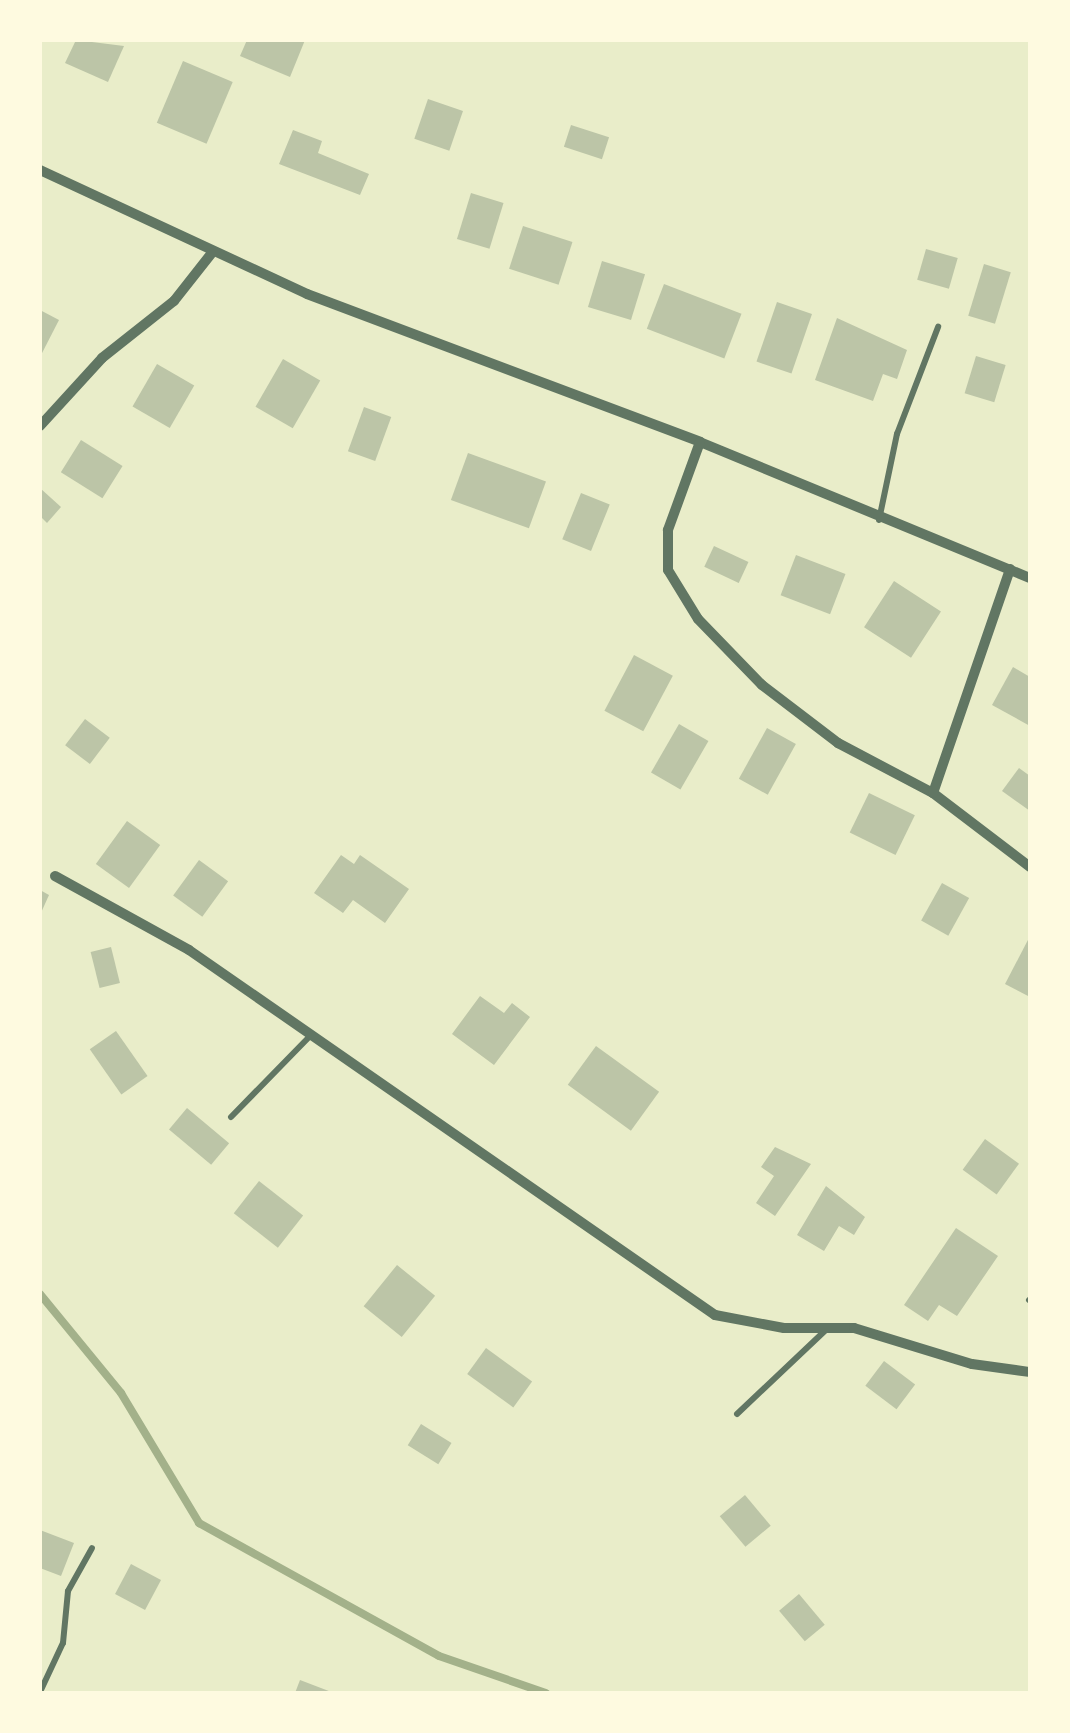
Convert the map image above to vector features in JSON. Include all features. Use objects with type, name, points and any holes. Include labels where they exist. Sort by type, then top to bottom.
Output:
[{"type":"street","points":[[40,170],[211,254],[700,442],[878,521],[1030,578]]},
{"type":"street","points":[[40,426],[102,358],[174,301],[211,254]]},
{"type":"street","points":[[700,442],[668,530],[668,570],[698,619],[762,685],[838,743],[932,793],[1030,867]]},
{"type":"street","points":[[932,793],[1010,569]]},
{"type":"street","points":[[55,876],[188,950],[313,1033],[715,1315],[784,1328],[854,1328],[972,1364],[1030,1372]]},
{"type":"lane","points":[[878,521],[896,434],[938,327]]},
{"type":"lane","points":[[232,1117],[313,1033]]},
{"type":"lane","points":[[737,1414],[828,1328]]},
{"type":"lane","points":[[40,1692],[63,1643],[68,1591],[92,1548]]},
{"type":"building","points":[[76,40],[124,46],[108,82],[65,63]]},
{"type":"building","points":[[247,40],[305,40],[290,77],[240,56]]},
{"type":"building","points":[[183,61],[233,82],[207,144],[157,123]]},
{"type":"building","points":[[428,99],[463,111],[449,151],[414,139]]},
{"type":"building","points":[[571,125],[609,137],[602,159],[564,147]]},
{"type":"building","points":[[293,130],[322,141],[318,153],[369,174],[360,195],[279,164]]},
{"type":"building","points":[[471,193],[504,203],[489,249],[457,239]]},
{"type":"building","points":[[523,226],[572,242],[559,285],[509,269]]},
{"type":"building","points":[[926,249],[958,258],[949,289],[917,280]]},
{"type":"building","points":[[602,261],[645,274],[631,320],[588,307]]},
{"type":"building","points":[[984,264],[1011,272],[995,324],[968,316]]},
{"type":"building","points":[[664,284],[741,314],[724,359],[647,329]]},
{"type":"building","points":[[777,302],[812,314],[791,374],[756,362]]},
{"type":"building","points":[[40,310],[59,320],[40,357]]},
{"type":"building","points":[[837,318],[907,350],[897,379],[883,374],[873,401],[815,380]]},
{"type":"building","points":[[976,356],[1006,365],[994,402],[965,393]]},
{"type":"building","points":[[283,359],[320,380],[293,428],[256,407]]},
{"type":"building","points":[[157,364],[194,386],[170,428],[132,406]]},
{"type":"building","points":[[364,407],[391,417],[375,461],[348,451]]},
{"type":"building","points":[[81,440],[123,466],[102,498],[61,472]]},
{"type":"building","points":[[468,453],[546,481],[529,528],[451,500]]},
{"type":"building","points":[[40,488],[61,507],[47,523],[40,516]]},
{"type":"building","points":[[581,493],[610,505],[591,551],[562,539]]},
{"type":"building","points":[[714,546],[748,562],[739,583],[704,567]]},
{"type":"building","points":[[796,555],[845,574],[830,614],[781,595]]},
{"type":"building","points":[[894,581],[941,611],[911,658],[864,627]]},
{"type":"building","points":[[634,655],[673,676],[643,731],[604,711]]},
{"type":"building","points":[[1013,667],[1030,677],[1030,726],[992,705]]},
{"type":"building","points":[[85,719],[110,738],[90,764],[65,745]]},
{"type":"building","points":[[679,724],[708,741],[680,789],[651,772]]},
{"type":"building","points":[[767,728],[796,744],[768,795],[739,779]]},
{"type":"building","points":[[1019,768],[1030,776],[1030,811],[1002,791]]},
{"type":"building","points":[[869,793],[915,815],[896,855],[850,833]]},
{"type":"building","points":[[127,821],[160,845],[129,888],[96,864]]},
{"type":"building","points":[[341,855],[354,864],[360,855],[409,889],[385,923],[353,900],[343,913],[314,893]]},
{"type":"building","points":[[199,860],[228,881],[202,917],[173,896]]},
{"type":"building","points":[[942,883],[969,898],[948,936],[921,921]]},
{"type":"building","points":[[40,890],[49,895],[40,915]]},
{"type":"building","points":[[1030,936],[1030,997],[1005,984]]},
{"type":"building","points":[[111,947],[120,983],[100,988],[91,952]]},
{"type":"building","points":[[480,996],[504,1013],[512,1003],[530,1017],[494,1065],[452,1034]]},
{"type":"building","points":[[116,1031],[148,1076],[121,1094],[90,1049]]},
{"type":"building","points":[[596,1046],[659,1092],[631,1131],[568,1085]]},
{"type":"building","points":[[187,1108],[229,1143],[211,1165],[169,1129]]},
{"type":"building","points":[[985,1139],[1019,1164],[997,1194],[963,1170]]},
{"type":"building","points":[[775,1147],[811,1164],[775,1216],[756,1203],[774,1176],[761,1167]]},
{"type":"building","points":[[259,1181],[303,1215],[278,1248],[234,1213]]},
{"type":"building","points":[[826,1186],[865,1217],[854,1235],[839,1226],[824,1251],[797,1235]]},
{"type":"building","points":[[956,1228],[998,1256],[957,1316],[939,1305],[928,1321],[904,1305]]},
{"type":"building","points":[[397,1265],[435,1296],[402,1337],[364,1306]]},
{"type":"building","points":[[486,1348],[532,1382],[513,1407],[467,1374]]},
{"type":"building","points":[[884,1361],[915,1384],[896,1409],[865,1386]]},
{"type":"building","points":[[421,1424],[452,1443],[438,1464],[408,1445]]},
{"type":"building","points":[[745,1495],[771,1526],[745,1547],[720,1516]]},
{"type":"building","points":[[40,1530],[74,1543],[61,1576],[40,1568]]},
{"type":"building","points":[[131,1564],[161,1580],[145,1610],[115,1594]]},
{"type":"building","points":[[799,1594],[825,1625],[805,1641],[779,1611]]},
{"type":"building","points":[[300,1680],[334,1693],[295,1693]]},
{"type":"waterway","points":[[40,1294],[121,1393],[199,1523],[439,1656],[546,1693]]}]
